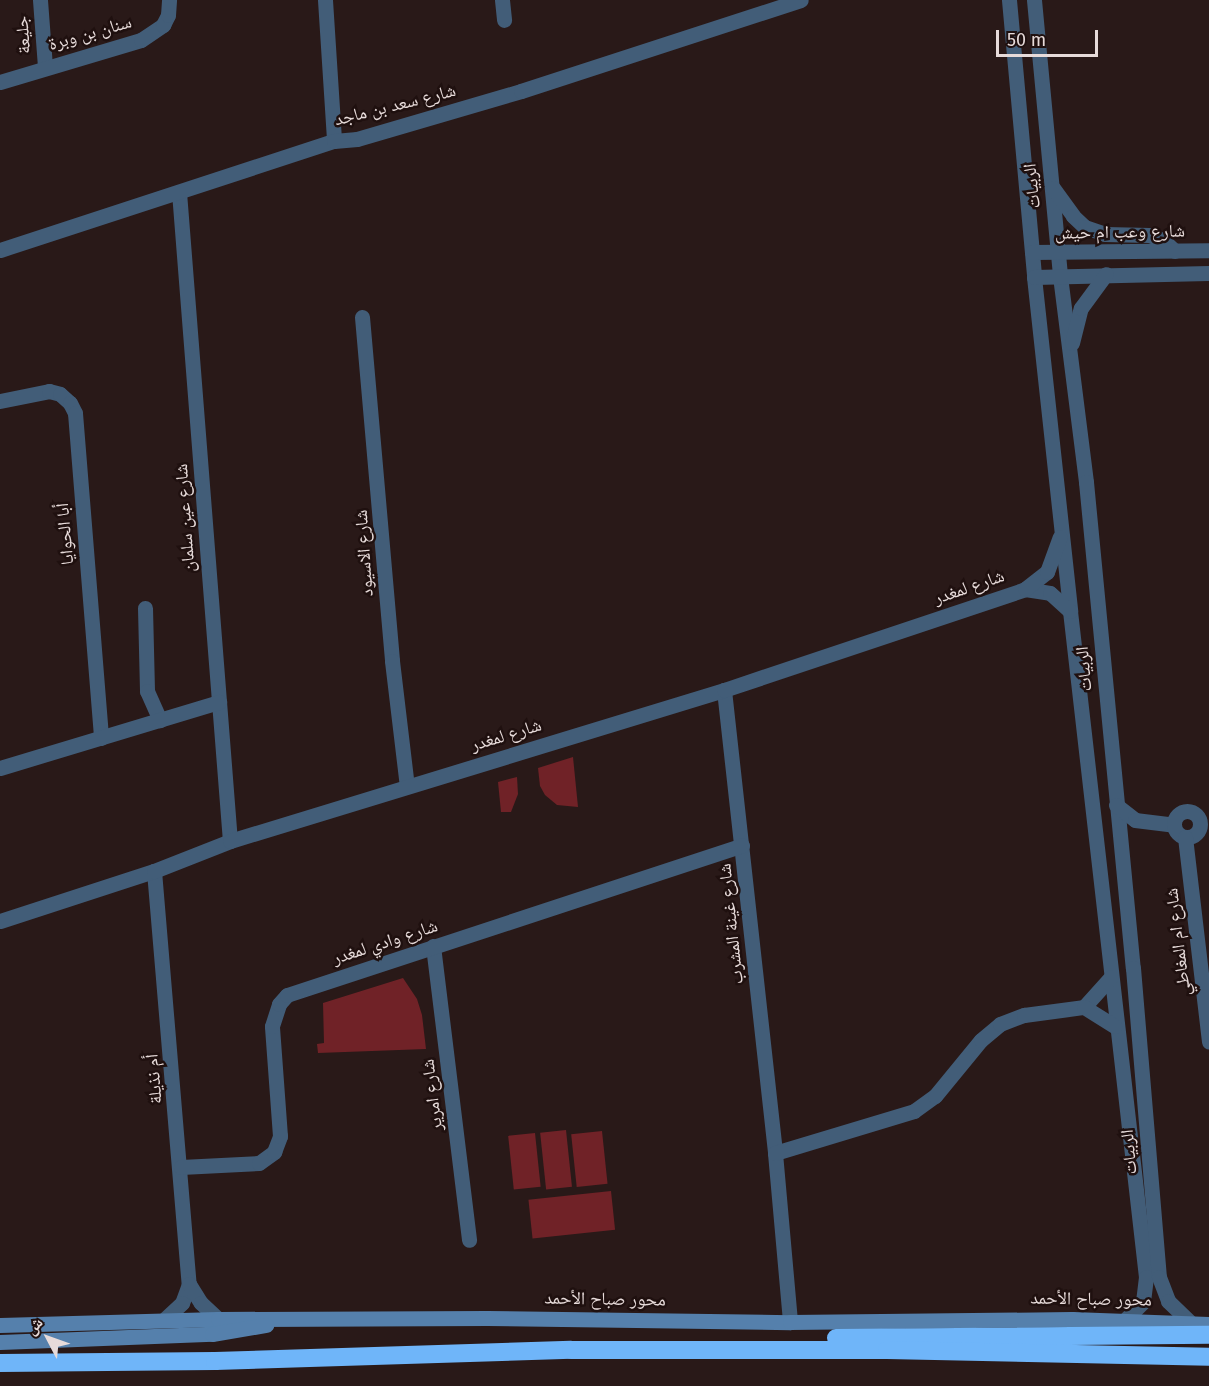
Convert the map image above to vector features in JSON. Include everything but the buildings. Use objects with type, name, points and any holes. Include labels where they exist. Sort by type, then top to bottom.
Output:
[{"type":"highway","points":[[767,1350],[816,1339],[1209,1335]]},
{"type":"highway","points":[[0,1363],[215,1361],[571,1350],[767,1350],[1209,1357]]},
{"type":"street","name":"جليعة","points":[[40,0],[45,66]]},
{"type":"street","name":"سنان بن وبرة","points":[[0,82],[45,66],[141,40],[154,33],[168,15],[169,0]]},
{"type":"street","points":[[325,0],[334,141]]},
{"type":"street","points":[[502,0],[504,20]]},
{"type":"street","name":"شارع سعد بن ماجد","points":[[0,250],[334,141],[357,139],[521,91],[801,0]]},
{"type":"street","name":"الربيات","points":[[1009,0],[1034,278],[1115,1026],[1146,1277],[1143,1302],[1125,1320]]},
{"type":"street","name":"الربيات","points":[[1034,0],[1060,276],[1087,494],[1133,968],[1159,1277],[1168,1301],[1191,1323]]},
{"type":"street","points":[[1052,185],[1073,216],[1085,227],[1105,234],[1149,235],[1163,240],[1175,251]]},
{"type":"street","name":"شارع عين سلمان","points":[[179,192],[230,841]]},
{"type":"street","name":"شارع وعب ام حيش","points":[[1032,252],[1209,250]]},
{"type":"street","points":[[1034,278],[1106,274],[1209,273]]},
{"type":"street","points":[[1070,354],[1081,308],[1093,288],[1106,274]]},
{"type":"street","name":"شارع الاسيود","points":[[362,317],[392,661],[407,786]]},
{"type":"street","name":"أبا الحوايا","points":[[0,401],[49,391],[60,394],[70,403],[75,413],[101,738]]},
{"type":"street","name":"شارع لمغدر","points":[[0,921],[154,871],[230,841],[724,690],[1025,589],[1047,572],[1062,529]]},
{"type":"street","name":"شارع لمغدر","points":[[1025,589],[1050,593],[1070,611]]},
{"type":"street","points":[[145,608],[147,691],[160,720]]},
{"type":"street","name":"شارع غينة المشرب","points":[[724,690],[775,1153],[790,1322]]},
{"type":"street","points":[[0,768],[219,702]]},
{"type":"street","points":[[1116,805],[1135,820],[1174,825]]},
{"type":"street","points":[[1186,811],[1198,817],[1204,824],[1196,834],[1185,837],[1180,835],[1174,825],[1176,818],[1186,811]]},
{"type":"street","name":"شارع ام المغاطي","points":[[1185,837],[1209,1042]]},
{"type":"street","name":"شارع وادي لمغدر","points":[[181,1167],[259,1163],[274,1152],[280,1136],[272,1026],[279,1004],[287,995],[742,845]]},
{"type":"street","name":"أم نذيلة","points":[[154,871],[181,1167],[189,1284]]},
{"type":"street","name":"شارع امرير","points":[[433,946],[469,1240]]},
{"type":"street","points":[[1084,1007],[1111,977]]},
{"type":"street","points":[[775,1153],[914,1111],[935,1096],[981,1040],[1000,1024],[1024,1015],[1084,1007],[1115,1026]]},
{"type":"street","points":[[189,1284],[201,1303],[218,1319]]},
{"type":"street","points":[[165,1320],[182,1303],[189,1284]]},
{"type":"street","name":"محور صباح الأحمد","points":[[0,1325],[218,1319],[488,1318],[790,1322],[1072,1318],[1209,1324]]},
{"type":"street","points":[[0,1342],[212,1334],[259,1328],[277,1320]]},
{"type":"shaded area","points":[[573,757],[578,807],[557,805],[545,795],[540,786],[538,768]]},
{"type":"shaded area","points":[[517,777],[518,794],[511,812],[501,812],[498,782]]},
{"type":"shaded area","points":[[403,978],[417,999],[422,1015],[426,1049],[318,1053],[317,1044],[324,1043],[323,1003]]},
{"type":"shaded area","points":[[566,1130],[572,1187],[546,1189],[540,1133]]},
{"type":"shaded area","points":[[602,1131],[608,1184],[577,1187],[571,1134]]},
{"type":"shaded area","points":[[535,1133],[541,1187],[514,1190],[508,1136]]},
{"type":"shaded area","points":[[611,1191],[615,1230],[533,1238],[528,1200]]}]
